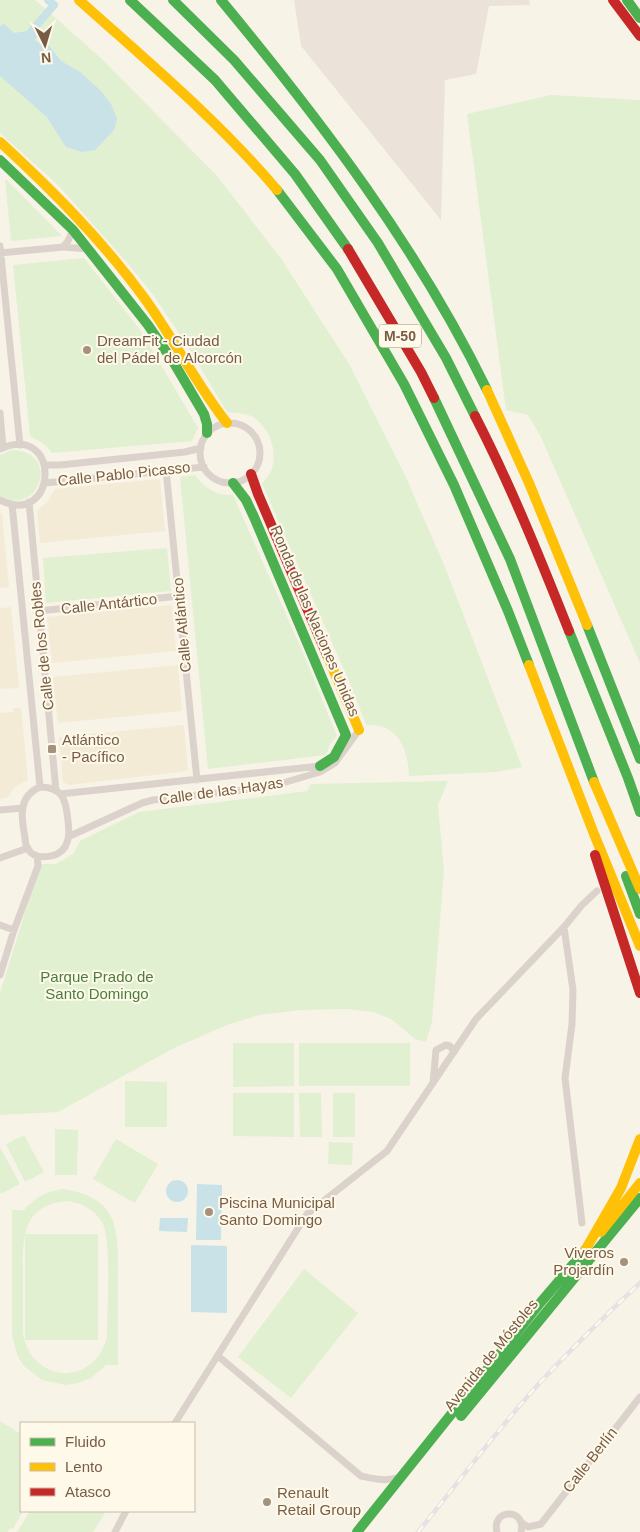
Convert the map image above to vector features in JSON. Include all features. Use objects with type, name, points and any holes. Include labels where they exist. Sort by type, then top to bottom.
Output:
[{"type":"main road","name":"M-50","points":[[130,0],[221,88],[295,174],[354,258],[420,372],[471,474],[510,559],[591,774],[640,888]]},
{"type":"main road","name":"M-50","points":[[172,0],[234,60],[320,160],[378,243],[446,358],[497,459],[525,522],[640,812]]},
{"type":"main road","points":[[221,0],[312,114],[396,232],[465,348],[515,450],[582,609],[640,759]]},
{"type":"main road","points":[[613,0],[640,36]]},
{"type":"main road","points":[[628,0],[640,18]]},
{"type":"main road","points":[[81,2],[196,104],[257,166],[284,198],[337,269],[404,384],[454,485],[508,611],[640,946]]},
{"type":"main road","points":[[0,142],[65,203],[98,239],[160,320],[186,358],[215,409],[227,423]]},
{"type":"main road","points":[[1,163],[74,230],[148,326],[174,363],[204,414],[207,433]]},
{"type":"main road","name":"Ronda de las Naciones Unidas","points":[[251,474],[359,730]]},
{"type":"main road","name":"Ronda de las Naciones Unidas","points":[[233,483],[246,500],[254,516],[346,735],[335,757],[320,766]]},
{"type":"main road","points":[[551,723],[557,753],[590,838],[640,993]]},
{"type":"main road","points":[[591,774],[602,812],[640,914]]},
{"type":"main road","points":[[628,778],[640,801]]},
{"type":"main road","points":[[583,1254],[590,1238],[614,1203],[633,1161],[640,1139]]},
{"type":"main road","name":"Avenida de Móstoles","points":[[357,1532],[541,1302],[583,1254],[640,1183]]},
{"type":"main road","name":"Avenida de Móstoles","points":[[367,1532],[640,1198]]},
{"type":"street","points":[[63,247],[74,230]]},
{"type":"street","points":[[0,246],[20,444]]},
{"type":"street","points":[[0,253],[63,247],[88,249]]},
{"type":"street","points":[[0,412],[1,448],[20,444],[35,451],[45,465],[46,477],[42,490],[29,502],[12,504],[0,500]]},
{"type":"street","points":[[227,423],[243,426],[254,434],[258,441],[260,455],[259,461],[251,474],[243,480],[233,483],[227,483],[214,478],[204,467],[201,460],[200,448],[207,433],[213,428],[227,423]]},
{"type":"street","name":"Calle Pablo Picasso","points":[[45,465],[185,452],[200,448]]},
{"type":"street","name":"Calle Pablo Picasso","points":[[45,483],[204,467]]},
{"type":"street","name":"Calle Atlántico","points":[[166,470],[197,780]]},
{"type":"street","name":"Calle de los Robles","points":[[29,502],[58,792]]},
{"type":"street","name":"Calle de los Robles","points":[[12,504],[40,787]]},
{"type":"street","name":"Calle Antártico","points":[[39,611],[179,596]]},
{"type":"street","name":"Calle de las Hayas","points":[[70,836],[142,803],[269,787],[320,772],[335,763],[359,730]]},
{"type":"street","points":[[58,792],[197,780],[320,766]]},
{"type":"street","points":[[40,787],[50,787],[58,792],[66,802],[70,836],[61,851],[50,856],[37,856],[28,848],[24,837],[23,808],[26,796],[40,787]]},
{"type":"street","points":[[0,810],[23,808]]},
{"type":"street","points":[[0,858],[28,848]]},
{"type":"street","points":[[0,975],[14,930],[38,866],[37,856]]},
{"type":"street","points":[[176,1422],[307,1214],[387,1151],[476,1018],[564,927],[582,905],[597,892]]},
{"type":"street","points":[[0,926],[14,930]]},
{"type":"street","points":[[564,927],[573,990],[572,1024],[565,1078],[582,1223]]},
{"type":"street","points":[[433,1083],[436,1050],[446,1045],[450,1046],[454,1052]]},
{"type":"street","points":[[218,1356],[361,1476],[382,1481],[402,1476]]},
{"type":"street","name":"Calle Berlín","points":[[534,1532],[640,1397]]},
{"type":"street","points":[[115,1532],[125,1512]]},
{"type":"street","points":[[497,1532],[496,1523],[505,1514],[514,1515],[528,1527],[541,1524]]},
{"type":"street","points":[[520,1532],[521,1522]]},
{"type":"shaded area","points":[[294,0],[529,0],[530,5],[489,6],[476,74],[445,80],[441,220],[301,46]]},
{"type":"shaded area","points":[[160,479],[165,531],[40,543],[37,511],[48,501],[55,489]]},
{"type":"shaded area","points":[[0,513],[2,514],[9,587],[0,588]]},
{"type":"shaded area","points":[[172,605],[176,651],[52,663],[47,617]]},
{"type":"shaded area","points":[[11,607],[19,688],[0,689],[0,608]]},
{"type":"shaded area","points":[[178,665],[182,711],[58,723],[53,677]]},
{"type":"shaded area","points":[[13,708],[21,708],[28,780],[15,787],[7,798],[0,799],[0,710],[2,713],[13,712]]},
{"type":"shaded area","points":[[184,725],[188,771],[69,785],[63,782],[59,737]]},
{"type":"green space","points":[[0,0],[35,0],[101,58],[218,177],[282,260],[349,364],[404,473],[445,567],[522,767],[496,772],[409,776],[406,756],[399,739],[386,728],[377,725],[366,725],[350,683],[262,484],[270,473],[274,456],[271,440],[267,432],[251,416],[227,412],[190,350],[152,293],[57,184],[0,133]]},
{"type":"green space","points":[[551,95],[640,100],[640,663],[540,435],[528,415],[506,410],[467,114]]},
{"type":"green space","points":[[5,179],[8,181],[62,236],[11,241]]},
{"type":"green space","name":"DreamFit - Ciudad del Pádel de Alcorcón","points":[[84,258],[141,331],[198,428],[192,441],[52,453],[45,445],[30,436],[13,265]]},
{"type":"green space","points":[[12,450],[28,454],[37,461],[41,472],[39,483],[33,492],[24,499],[13,500],[0,495],[0,455]]},
{"type":"green space","points":[[195,475],[202,484],[216,493],[233,495],[304,655],[337,736],[330,744],[326,755],[208,769],[180,477]]},
{"type":"green space","points":[[167,548],[171,591],[46,603],[43,558]]},
{"type":"green space","name":"Parque Prado de Santo Domingo","points":[[448,781],[438,805],[444,870],[432,1022],[426,1042],[415,1039],[391,1019],[374,1012],[347,1009],[301,1010],[259,1015],[227,1025],[174,1048],[58,1112],[0,1115],[0,993],[40,864],[56,864],[73,854],[80,841],[139,812],[307,791],[311,784]]},
{"type":"green space","points":[[233,1043],[294,1043],[294,1086],[233,1087]]},
{"type":"green space","points":[[299,1043],[410,1043],[410,1086],[299,1086]]},
{"type":"green space","points":[[125,1081],[167,1082],[167,1127],[125,1127]]},
{"type":"green space","points":[[233,1093],[294,1093],[294,1137],[233,1136]]},
{"type":"green space","points":[[299,1093],[321,1093],[322,1137],[300,1137]]},
{"type":"green space","points":[[333,1093],[355,1093],[355,1137],[333,1137]]},
{"type":"green space","points":[[55,1129],[78,1130],[77,1175],[55,1175]]},
{"type":"green space","points":[[24,1135],[44,1172],[25,1182],[6,1144]]},
{"type":"green space","points":[[116,1139],[158,1164],[135,1203],[93,1179]]},
{"type":"green space","points":[[329,1142],[353,1143],[352,1165],[328,1164]]},
{"type":"green space","points":[[0,1147],[20,1184],[1,1194],[0,1191]]},
{"type":"green space","points":[[63,1189],[83,1194],[97,1201],[107,1210],[113,1221],[118,1249],[118,1365],[106,1365],[91,1378],[66,1385],[42,1380],[24,1366],[18,1357],[12,1336],[12,1210],[24,1210],[41,1196],[51,1191]],"holes":[[[72,1202],[87,1207],[95,1214],[102,1222],[105,1231],[108,1260],[107,1337],[100,1353],[90,1365],[77,1371],[64,1373],[50,1370],[38,1362],[28,1350],[23,1333],[23,1249],[28,1226],[41,1209],[52,1204]]]},
{"type":"green space","points":[[25,1234],[98,1234],[98,1340],[25,1340]]},
{"type":"green space","points":[[304,1269],[358,1313],[291,1398],[238,1357]]},
{"type":"green space","points":[[0,1421],[20,1433],[20,1512],[22,1512],[13,1529],[10,1528],[8,1532],[0,1532]]},
{"type":"green space","points":[[29,1512],[105,1512],[93,1532],[17,1532]]},
{"type":"water","points":[[4,24],[14,33],[27,31],[32,24],[41,31],[35,40],[42,45],[47,43],[61,61],[80,72],[101,91],[111,104],[117,119],[114,130],[95,150],[82,152],[66,147],[47,117],[0,76],[0,26]]},
{"type":"water","points":[[177,1180],[185,1183],[188,1191],[185,1199],[177,1202],[169,1199],[166,1191],[169,1183]]},
{"type":"water","name":"Piscina Municipal Santo Domingo","points":[[197,1184],[222,1185],[221,1240],[196,1240]]},
{"type":"water","points":[[160,1218],[188,1218],[187,1232],[159,1231]]},
{"type":"water","points":[[191,1245],[227,1246],[227,1313],[191,1312]]},
{"type":"waterway","points":[[35,27],[54,5],[48,0]]},
{"type":"railway","points":[[418,1532],[490,1441],[535,1388],[640,1283]]},
{"type":"traffic: fast","points":[[130,0],[215,80],[295,174],[348,249]]},
{"type":"traffic: fast","points":[[173,0],[234,60],[320,160],[378,243],[446,358],[475,416]]},
{"type":"traffic: fast","points":[[221,0],[295,92],[366,187],[430,286],[460,337],[487,390]]},
{"type":"traffic: fast","points":[[627,0],[640,18]]},
{"type":"traffic: fast","points":[[0,160],[73,230],[148,325],[174,363],[204,414],[207,433]]},
{"type":"traffic: fast","points":[[277,190],[337,269],[404,384],[454,485],[529,665]]},
{"type":"traffic: fast","points":[[434,398],[510,559],[594,782]]},
{"type":"traffic: fast","points":[[233,483],[246,500],[254,517],[346,735],[334,757],[320,766]]},
{"type":"traffic: fast","points":[[587,625],[640,759]]},
{"type":"traffic: fast","points":[[569,631],[640,812]]},
{"type":"traffic: fast","points":[[626,876],[640,914]]},
{"type":"traffic: fast","points":[[461,1416],[640,1198]]},
{"type":"traffic: fast","points":[[357,1532],[541,1302],[587,1248]]},
{"type":"traffic: slow","points":[[79,0],[206,115],[231,139],[277,190]]},
{"type":"traffic: slow","points":[[0,142],[76,217],[129,278],[156,314],[205,393],[227,423]]},
{"type":"traffic: slow","points":[[487,390],[529,483],[587,625]]},
{"type":"traffic: slow","points":[[327,655],[359,730]]},
{"type":"traffic: slow","points":[[529,665],[594,834],[640,946]]},
{"type":"traffic: slow","points":[[594,782],[640,889]]},
{"type":"traffic: slow","points":[[583,1254],[621,1188],[640,1139]]},
{"type":"traffic: slow","points":[[601,1232],[640,1183]]},
{"type":"traffic: jam","points":[[613,0],[640,36]]},
{"type":"traffic: jam","points":[[348,249],[421,372],[434,398]]},
{"type":"traffic: jam","points":[[475,416],[513,496],[569,631]]},
{"type":"traffic: jam","points":[[251,474],[327,655]]},
{"type":"traffic: jam","points":[[595,855],[640,993]]},
{"type":"place","name":"DreamFit - Ciudad del Pádel de Alcorcón","points":[[87,350]]},
{"type":"place","name":"Atlántico - Pacífico","points":[[52,749]]},
{"type":"place","name":"Piscina Municipal Santo Domingo","points":[[209,1212]]},
{"type":"place","name":"Viveros Projardín","points":[[624,1262]]},
{"type":"place","name":"Renault Retail Group","points":[[267,1502]]}]
